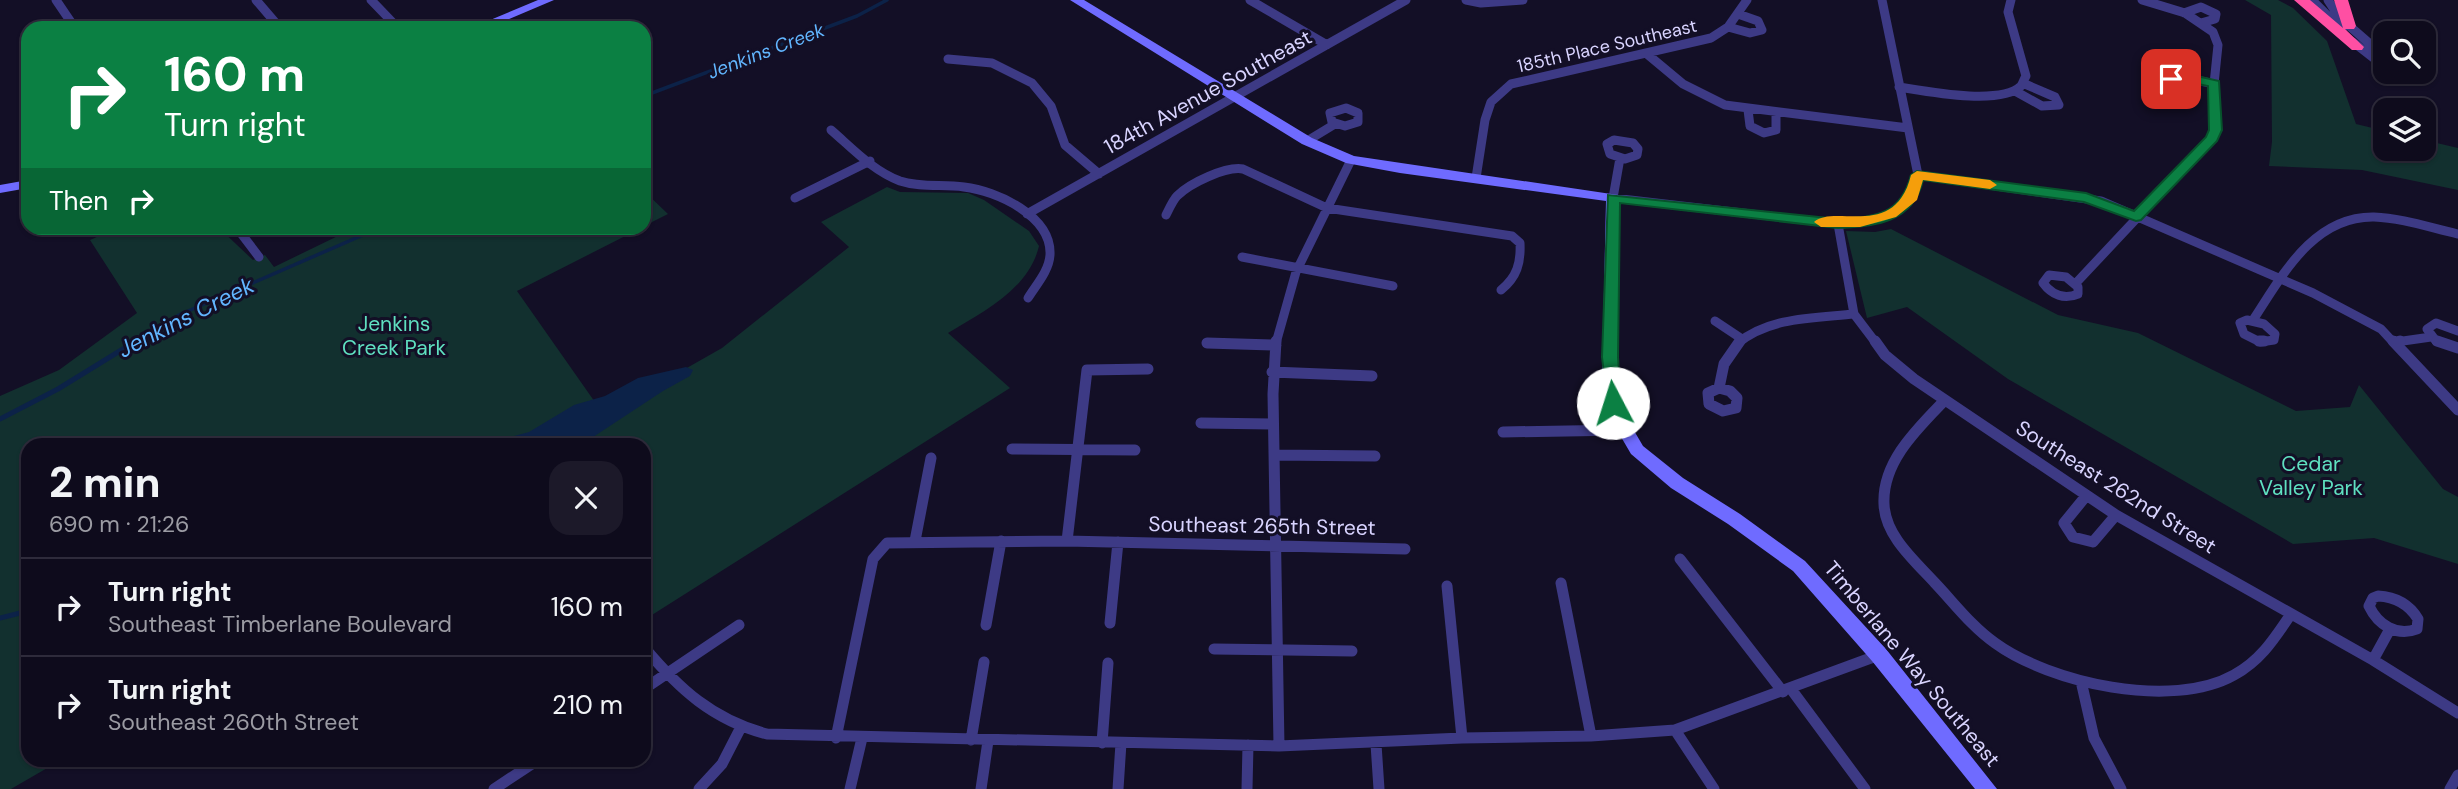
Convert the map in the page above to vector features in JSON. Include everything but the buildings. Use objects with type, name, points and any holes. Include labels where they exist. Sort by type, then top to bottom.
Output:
[{"type":"highway","points":[[2301,0],[2357,47]]},
{"type":"highway","points":[[2341,0],[2349,26]]},
{"type":"street","points":[[55,0],[70,21]]},
{"type":"street","points":[[256,0],[274,21]]},
{"type":"street","points":[[371,0],[391,21]]},
{"type":"street","points":[[496,21],[548,0]]},
{"type":"street","points":[[1076,0],[1307,141],[1351,160],[1613,198],[1838,224],[1880,218],[1900,209],[1912,197],[1917,175],[1882,0]]},
{"type":"street","points":[[1251,0],[1327,45]]},
{"type":"street","name":"184th Avenue Southeast","points":[[1027,214],[1406,0]]},
{"type":"street","points":[[1466,0],[1481,4],[1523,0]]},
{"type":"street","name":"185th Place Southeast","points":[[1476,178],[1485,120],[1491,102],[1511,84],[1712,38],[1728,27],[1747,0]]},
{"type":"street","points":[[2011,0],[2008,12],[2026,76],[2020,88]]},
{"type":"street","points":[[2076,283],[2212,138],[2217,118],[2214,84],[2217,39],[2198,20],[2184,12],[2142,0]]},
{"type":"street","points":[[2312,0],[2326,11],[2357,47],[2373,58]]},
{"type":"street","points":[[2328,0],[2349,26],[2373,47]]},
{"type":"street","points":[[2184,12],[2202,7],[2216,14],[2215,19],[2198,20]]},
{"type":"street","name":"185th Place Southeast","points":[[1728,27],[1750,33],[1762,30],[1758,21],[1738,14]]},
{"type":"street","points":[[1647,54],[1690,90],[1725,105],[1908,128]]},
{"type":"street","points":[[948,58],[986,60],[1025,80],[1050,105],[1059,133],[1070,152],[1099,174]]},
{"type":"street","points":[[2179,76],[2214,84]]},
{"type":"street","points":[[1899,87],[1983,95],[2020,88],[2043,106],[2053,108],[2059,105]]},
{"type":"street","points":[[1748,110],[1750,126],[1763,133],[1776,130],[1776,113]]},
{"type":"street","points":[[1307,141],[1335,124]]},
{"type":"street","points":[[831,130],[886,174],[903,182],[978,189],[1002,198],[1027,214],[1046,236],[1051,248],[1045,270],[1028,298]]},
{"type":"street","points":[[1613,198],[1620,158]]},
{"type":"street","points":[[1279,746],[1272,372],[1276,345],[1299,268],[1351,160]]},
{"type":"street","points":[[795,198],[870,161]]},
{"type":"street","points":[[1166,215],[1177,197],[1228,168],[1242,169],[1326,208],[1506,234],[1516,238],[1520,243],[1521,265],[1516,277],[1501,290]]},
{"type":"street","points":[[1917,175],[2086,198],[2280,279],[2344,308],[2381,329],[2458,410]]},
{"type":"street","points":[[0,182],[21,179]]},
{"type":"street","points":[[0,189],[21,185]]},
{"type":"street","name":"Timberlane Way Southeast","points":[[1613,198],[1610,379],[1613,403],[1624,430],[1637,450],[1677,483],[1734,519],[1799,566],[1878,655],[1987,789]]},
{"type":"street","points":[[2253,320],[2295,255],[2336,224],[2357,218],[2388,219],[2458,234]]},
{"type":"street","name":"Southeast 262nd Street","points":[[1838,224],[1854,314],[1885,355],[1944,401],[2116,515],[2373,660],[2458,713]]},
{"type":"street","points":[[242,235],[259,257]]},
{"type":"street","points":[[1242,257],[1393,286]]},
{"type":"street","points":[[1719,388],[1720,373],[1726,356],[1742,339],[1764,326],[1854,314]]},
{"type":"street","points":[[1715,321],[1742,339]]},
{"type":"street","points":[[2458,331],[2442,324],[2431,324],[2427,329],[2431,337],[2442,344],[2458,348]]},
{"type":"street","points":[[2396,342],[2431,337]]},
{"type":"street","points":[[1207,343],[1276,345]]},
{"type":"street","points":[[1067,541],[1087,370],[1149,369]]},
{"type":"street","points":[[1272,372],[1372,376]]},
{"type":"street","points":[[1944,401],[1912,435],[1896,461],[1884,502],[1887,522],[1900,543],[1995,644],[2028,662],[2081,681],[2154,691],[2220,681],[2262,656],[2291,614]]},
{"type":"street","points":[[1201,423],[1273,424]]},
{"type":"street","points":[[1503,432],[1624,430]]},
{"type":"street","points":[[1012,449],[1135,450]]},
{"type":"street","points":[[1274,455],[1375,456]]},
{"type":"street","points":[[915,541],[932,458]]},
{"type":"street","points":[[2086,496],[2064,523],[2073,537],[2093,542],[2116,515]]},
{"type":"street","points":[[986,625],[1001,541]]},
{"type":"street","name":"Southeast 265th Street","points":[[836,738],[873,559],[882,546],[892,542],[1067,541],[1405,549]]},
{"type":"street","name":"Southeast 265th Street","points":[[1110,623],[1118,542]]},
{"type":"street","points":[[1680,559],[1866,789]]},
{"type":"street","points":[[1562,583],[1591,736]]},
{"type":"street","points":[[1447,586],[1462,738]]},
{"type":"street","points":[[651,684],[739,625]]},
{"type":"street","points":[[2373,660],[2390,629]]},
{"type":"street","points":[[1214,649],[1352,651]]},
{"type":"street","points":[[651,656],[702,707],[740,729],[767,734],[836,738],[1279,746],[1376,744],[1462,738],[1591,736],[1675,730],[1878,655]]},
{"type":"street","points":[[971,740],[984,662]]},
{"type":"street","points":[[1102,743],[1108,663]]},
{"type":"street","points":[[2081,681],[2086,719],[2092,738],[2121,789]]},
{"type":"street","points":[[699,789],[722,764],[740,729]]},
{"type":"street","points":[[1675,730],[1714,789]]},
{"type":"street","points":[[850,789],[862,738]]},
{"type":"street","points":[[981,789],[988,741]]},
{"type":"street","points":[[1118,789],[1121,743]]},
{"type":"street","points":[[1376,744],[1379,789]]},
{"type":"street","points":[[1247,789],[1248,745]]},
{"type":"street","points":[[494,789],[527,767]]},
{"type":"street","points":[[2450,789],[2458,775]]},
{"type":"green space","points":[[2245,0],[2278,0],[2293,8],[2327,41],[2356,124],[2373,128],[2373,161],[2436,161],[2436,143],[2458,148],[2458,190],[2362,170],[2269,166],[2272,142],[2271,15]]},
{"type":"green space","name":"Jenkins Creek Park","points":[[887,187],[900,192],[968,193],[984,200],[1029,231],[1039,246],[1025,275],[990,308],[948,333],[1010,388],[651,616],[651,438],[21,438],[21,767],[49,767],[11,789],[0,789],[0,396],[59,370],[137,313],[90,240],[101,235],[226,235],[253,260],[265,255],[274,267],[340,235],[627,235],[517,291],[604,415],[722,348],[849,247],[821,222]]},
{"type":"green space","points":[[651,198],[668,214],[651,222]]},
{"type":"green space","name":"Cedar Valley Park","points":[[1891,229],[2058,315],[2138,333],[2296,411],[2350,407],[2359,385],[2443,489],[2458,497],[2458,564],[2374,538],[2293,544],[2008,379],[1907,307],[1867,318],[1846,231],[1875,232]]},
{"type":"water","points":[[686,367],[693,370],[690,376],[592,438],[508,438],[529,432],[574,405],[605,396],[638,378]]},
{"type":"waterway","name":"Jenkins Creek","points":[[651,93],[857,16],[887,0]]},
{"type":"waterway","name":"Jenkins Creek","points":[[133,343],[179,315],[363,235]]},
{"type":"waterway","name":"Jenkins Creek","points":[[0,419],[58,389],[136,341]]},
{"type":"waterway","points":[[0,618],[21,613]]},
{"type":"slow traffic","points":[[1821,222],[1860,223],[1891,214],[1912,197],[1917,175],[1990,185]]},
{"type":"route","points":[[1613,403],[1610,379],[1613,198],[1838,224],[1860,223],[1900,209],[1912,197],[1917,175],[2086,198],[2101,201],[2136,217],[2212,138],[2216,130],[2214,84],[2179,76],[2171,79]]}]
